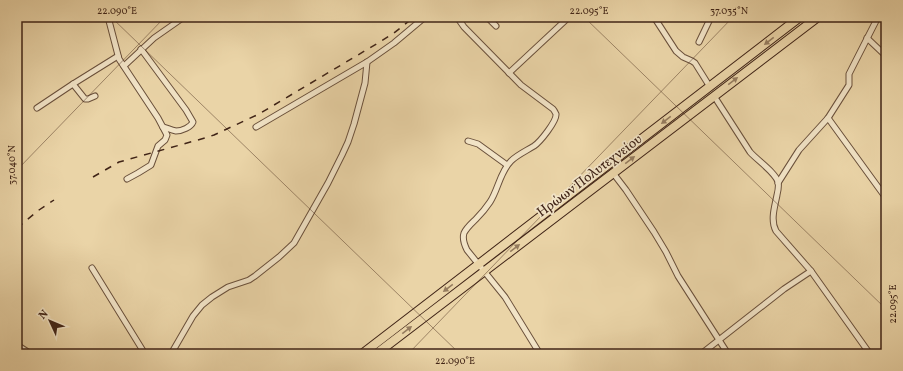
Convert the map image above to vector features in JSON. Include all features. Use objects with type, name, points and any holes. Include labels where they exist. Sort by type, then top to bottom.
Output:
[{"type":"main road","name":"Ηρώων Πολυτεχνείου","points":[[362,354],[800,17]]},
{"type":"main road","name":"Ηρώων Πολυτεχνείου","points":[[376,354],[818,17]]},
{"type":"street","points":[[108,17],[118,56],[166,133],[164,142],[158,146],[151,165],[127,179]]},
{"type":"street","points":[[124,66],[154,38],[184,17]]},
{"type":"street","points":[[256,127],[367,62],[394,43],[425,17]]},
{"type":"street","points":[[457,17],[464,27],[521,85],[553,109],[556,113],[556,116],[546,133],[538,143],[514,158],[507,165],[491,201],[469,226],[463,239],[465,247],[513,309],[540,354]]},
{"type":"street","points":[[488,17],[496,26]]},
{"type":"street","points":[[509,73],[569,17]]},
{"type":"street","points":[[654,17],[676,51],[683,57],[695,63],[710,87]]},
{"type":"street","points":[[699,42],[711,17]]},
{"type":"street","points":[[778,182],[799,150],[828,118],[849,85],[849,74],[878,17]]},
{"type":"street","points":[[867,38],[886,56]]},
{"type":"street","points":[[141,49],[186,110],[193,122],[190,126],[177,131],[163,127]]},
{"type":"street","points":[[37,108],[118,56]]},
{"type":"street","points":[[171,354],[193,316],[202,305],[228,287],[255,276],[294,243],[345,148],[354,124],[365,83],[367,62]]},
{"type":"street","points":[[73,84],[85,99],[95,96]]},
{"type":"street","points":[[714,96],[750,152],[776,177],[778,188],[773,219],[776,231],[811,271],[870,354]]},
{"type":"street","points":[[828,118],[886,198]]},
{"type":"street","points":[[468,141],[478,144],[507,165]]},
{"type":"street","points":[[613,173],[654,232],[680,280],[728,354]]},
{"type":"street","points":[[92,268],[145,354]]},
{"type":"street","points":[[702,354],[784,289],[811,271]]},
{"type":"street","points":[[17,345],[31,354]]},
{"type":"railway","points":[[93,177],[119,162],[214,135],[259,114],[394,33],[414,17]]},
{"type":"railway","points":[[17,228],[54,200]]}]
